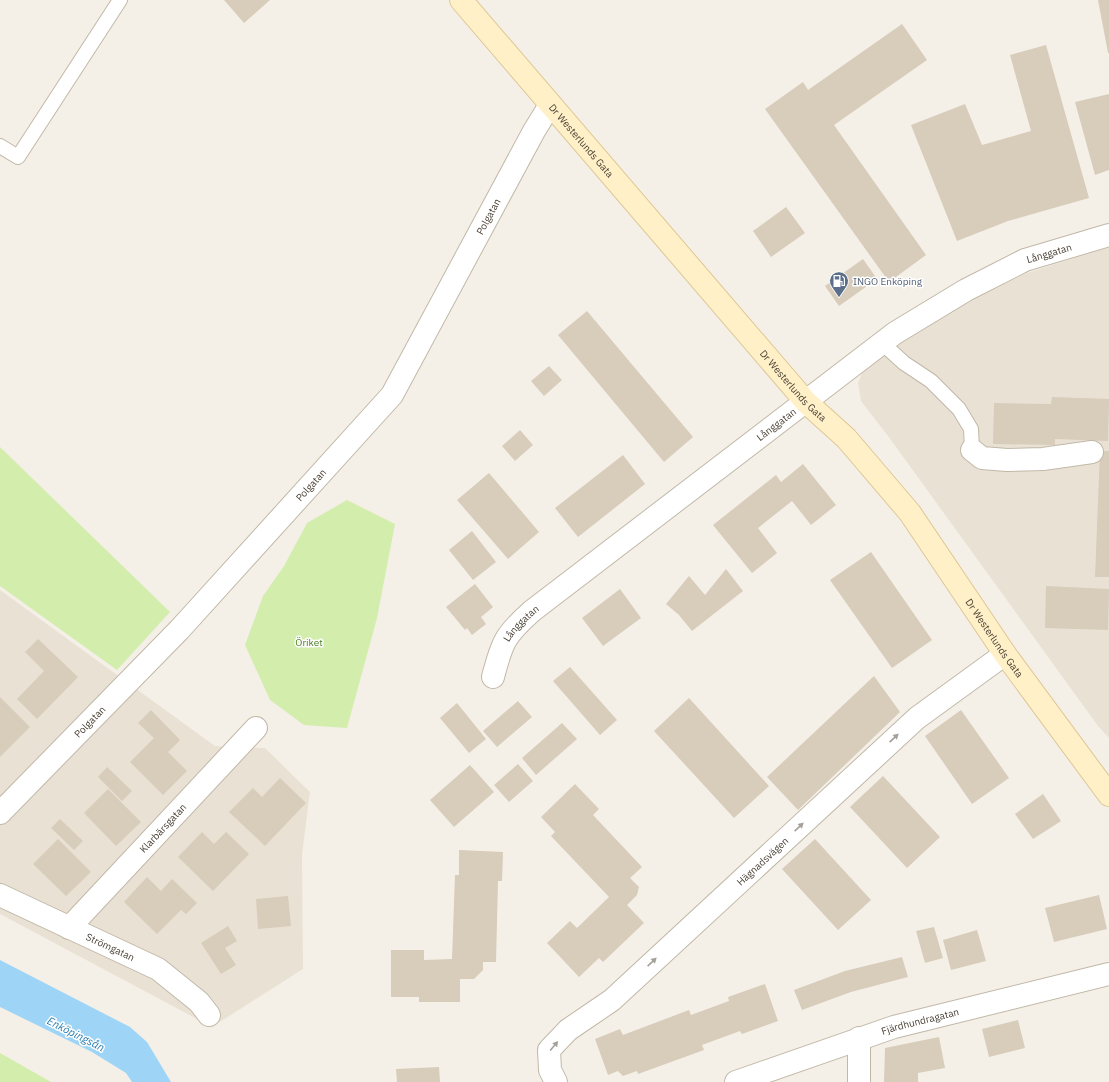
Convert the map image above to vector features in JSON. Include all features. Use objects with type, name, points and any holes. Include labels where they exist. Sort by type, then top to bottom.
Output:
[{"type":"main road","name":"Dr Westerlunds Gata","points":[[461,0],[806,402],[846,438],[910,513],[1005,654],[1107,795]]},
{"type":"street","name":"Polgatan","points":[[0,813],[180,629],[392,395],[534,131],[550,105]]},
{"type":"street","name":"Långgatan","points":[[493,677],[501,647],[513,628],[527,615],[895,333],[966,290],[1025,260],[1109,235]]},
{"type":"street","points":[[972,450],[982,458],[1007,460],[1043,459],[1092,452]]},
{"type":"street","name":"Hägnadsvägen","points":[[556,1082],[550,1070],[549,1050],[568,1030],[612,1000],[917,718],[1005,654]]},
{"type":"street","name":"Klarbärsgatan","points":[[69,928],[256,728]]},
{"type":"street","name":"Strömgatan","points":[[0,895],[158,969],[199,1002],[209,1015]]},
{"type":"street","name":"Fjärdhundragatan","points":[[736,1082],[894,1027],[1109,974]]},
{"type":"street","points":[[859,1038],[859,1082]]},
{"type":"lane","points":[[0,146],[18,157],[120,0]]},
{"type":"lane","points":[[882,343],[904,363],[931,381],[959,409],[971,429],[972,450]]},
{"type":"shaded area","points":[[1109,247],[1109,738],[1098,726],[861,401],[858,383],[863,371],[902,341],[969,301],[1027,273]]},
{"type":"shaded area","points":[[0,590],[215,746],[265,748],[310,792],[302,855],[303,969],[212,1027],[0,914]]},
{"type":"green space","points":[[0,447],[170,612],[117,670],[0,586]]},
{"type":"green space","name":"Öriket","points":[[347,500],[395,524],[377,618],[347,728],[304,725],[270,700],[245,645],[263,596],[284,566],[307,523]]},
{"type":"green space","points":[[0,1053],[51,1082],[0,1082]]},
{"type":"water","name":"Enköpingsån","points":[[0,960],[130,1027],[147,1042],[171,1082],[132,1082],[126,1073],[92,1052],[0,1007]]},
{"type":"building","points":[[224,0],[270,0],[244,23]]},
{"type":"building","points":[[1098,0],[1109,0],[1109,53],[1108,53]]},
{"type":"building","points":[[902,24],[927,60],[834,125],[926,255],[889,282],[765,109],[803,82],[808,90]]},
{"type":"building","points":[[1046,45],[1089,198],[1008,221],[957,241],[911,125],[965,104],[982,145],[1031,131],[1010,55]]},
{"type":"building","points":[[1109,94],[1109,170],[1095,175],[1075,102]]},
{"type":"building","points":[[786,207],[805,233],[771,257],[753,231]]},
{"type":"building","points":[[863,259],[877,279],[839,306],[825,286]]},
{"type":"building","points":[[587,311],[693,437],[664,462],[558,335]]},
{"type":"building","points":[[549,366],[562,380],[544,396],[531,381]]},
{"type":"building","points":[[1052,397],[1109,399],[1108,441],[1055,439],[1055,445],[993,444],[994,403],[1051,404]]},
{"type":"building","points":[[520,430],[533,445],[515,461],[502,446]]},
{"type":"building","points":[[1100,451],[1109,451],[1109,577],[1095,577]]},
{"type":"building","points":[[623,455],[645,484],[578,537],[555,508]]},
{"type":"building","points":[[803,464],[836,505],[811,525],[792,501],[758,528],[777,553],[752,573],[713,525],[776,475],[781,482]]},
{"type":"building","points":[[489,473],[539,532],[508,559],[457,500]]},
{"type":"building","points":[[472,531],[496,562],[473,580],[449,550]]},
{"type":"building","points":[[871,552],[932,640],[892,668],[830,580]]},
{"type":"building","points":[[726,569],[743,591],[692,631],[679,615],[666,604],[689,576],[705,595]]},
{"type":"building","points":[[475,584],[493,607],[481,617],[486,624],[472,635],[467,628],[465,630],[446,607]]},
{"type":"building","points":[[1046,586],[1109,589],[1108,630],[1045,628]]},
{"type":"building","points":[[620,589],[641,618],[603,646],[582,618]]},
{"type":"building","points":[[38,639],[78,677],[37,719],[17,699],[44,671],[25,652]]},
{"type":"building","points":[[570,667],[617,720],[600,735],[553,681]]},
{"type":"building","points":[[874,676],[900,712],[798,810],[767,777]]},
{"type":"building","points":[[0,697],[30,727],[0,757]]},
{"type":"building","points":[[689,698],[769,786],[734,818],[654,731]]},
{"type":"building","points":[[518,701],[532,717],[497,747],[483,731]]},
{"type":"building","points":[[457,703],[486,739],[469,753],[440,718]]},
{"type":"building","points":[[151,710],[180,740],[168,752],[187,771],[163,795],[130,762],[154,738],[138,723]]},
{"type":"building","points":[[961,710],[1009,778],[972,804],[925,736]]},
{"type":"building","points":[[562,723],[577,739],[536,775],[522,758]]},
{"type":"building","points":[[518,764],[533,781],[509,802],[494,785]]},
{"type":"building","points":[[470,765],[494,792],[454,827],[430,800]]},
{"type":"building","points":[[107,767],[132,791],[122,801],[98,777]]},
{"type":"building","points":[[883,776],[940,837],[907,868],[850,807]]},
{"type":"building","points":[[280,778],[306,803],[265,846],[229,812],[253,788],[262,797]]},
{"type":"building","points":[[575,784],[599,809],[593,815],[642,867],[630,878],[639,887],[637,895],[627,905],[644,923],[603,962],[599,958],[579,977],[547,943],[570,921],[577,928],[609,897],[551,836],[555,832],[541,817]]},
{"type":"building","points":[[108,789],[141,822],[116,846],[84,813]]},
{"type":"building","points":[[1043,794],[1061,821],[1033,839],[1015,814]]},
{"type":"building","points":[[60,819],[83,841],[74,850],[51,828]]},
{"type":"building","points":[[202,832],[214,844],[226,832],[249,854],[213,891],[178,857]]},
{"type":"building","points":[[58,839],[91,872],[66,896],[33,864]]},
{"type":"building","points":[[815,839],[871,900],[838,930],[782,869]]},
{"type":"building","points":[[459,850],[503,852],[502,881],[498,881],[496,962],[483,962],[483,970],[474,979],[460,979],[460,1002],[419,1002],[419,997],[391,997],[391,950],[424,950],[424,960],[452,959],[455,875],[459,875]]},
{"type":"building","points":[[147,877],[161,891],[172,879],[197,903],[186,914],[181,910],[157,934],[124,902]]},
{"type":"building","points":[[1099,895],[1107,929],[1054,942],[1045,908]]},
{"type":"building","points":[[288,896],[291,926],[258,929],[256,899]]},
{"type":"building","points":[[228,926],[237,941],[225,948],[236,965],[221,974],[201,943]]},
{"type":"building","points":[[934,927],[943,958],[925,963],[916,931]]},
{"type":"building","points":[[977,930],[986,961],[951,970],[943,940]]},
{"type":"building","points":[[902,957],[908,977],[851,992],[802,1010],[794,990],[845,971]]},
{"type":"building","points":[[765,984],[778,1021],[742,1034],[740,1031],[702,1045],[704,1050],[638,1074],[637,1071],[623,1076],[618,1071],[608,1075],[595,1039],[620,1029],[623,1035],[689,1010],[691,1015],[729,1001],[728,997]]},
{"type":"building","points":[[1018,1020],[1025,1048],[989,1057],[982,1029]]},
{"type":"building","points":[[939,1037],[945,1068],[918,1073],[918,1082],[884,1082],[885,1048]]},
{"type":"building","points":[[439,1067],[440,1082],[397,1082],[396,1069]]},
{"type":"place","name":"INGO Enköping","points":[[839,298]]}]
